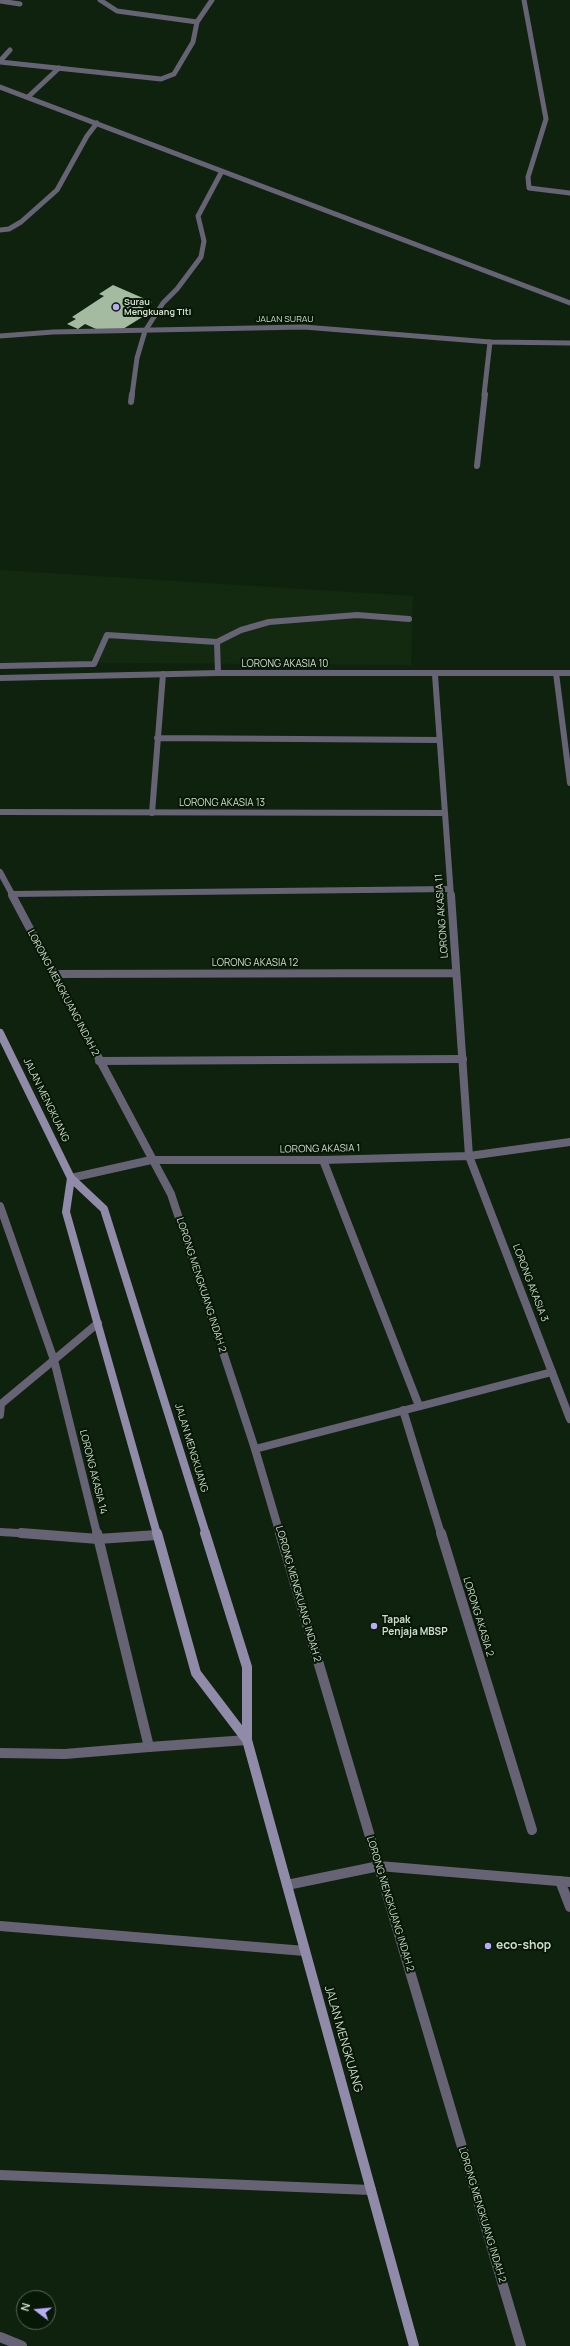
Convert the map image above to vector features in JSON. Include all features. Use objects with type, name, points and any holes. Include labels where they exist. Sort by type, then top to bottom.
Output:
[{"type":"main road","name":"JALAN MENGKUANG","points":[[0,1033],[71,1178],[104,1209],[247,1667],[246,1740],[414,2346]]},
{"type":"main road","name":"JALAN MENGKUANG","points":[[71,1178],[66,1212],[196,1673],[246,1740]]},
{"type":"street","points":[[100,0],[117,11],[197,22]]},
{"type":"street","points":[[0,61],[161,79],[174,74],[193,42],[197,22],[212,0]]},
{"type":"street","points":[[524,0],[546,119],[528,177],[529,188],[570,194]]},
{"type":"street","points":[[0,1],[20,4]]},
{"type":"street","points":[[0,61],[10,50]]},
{"type":"street","points":[[28,97],[59,68]]},
{"type":"street","points":[[0,86],[570,303]]},
{"type":"street","points":[[0,230],[9,229],[21,222],[57,190],[87,136],[97,123]]},
{"type":"street","points":[[131,402],[137,358],[145,331],[163,303],[177,289],[201,257],[204,240],[198,216],[222,171]]},
{"type":"street","name":"JALAN SURAU","points":[[0,336],[304,327],[490,342],[570,343]]},
{"type":"street","points":[[477,466],[490,342]]},
{"type":"street","points":[[0,666],[94,664],[107,635],[218,642],[241,630],[268,622],[357,615],[409,619]]},
{"type":"street","points":[[218,642],[218,673]]},
{"type":"street","name":"LORONG AKASIA 10","points":[[0,678],[218,673],[435,675],[570,673]]},
{"type":"street","points":[[556,673],[570,784]]},
{"type":"street","points":[[152,813],[163,674]]},
{"type":"street","name":"LORONG AKASIA 11","points":[[435,675],[469,1156]]},
{"type":"street","points":[[158,738],[439,740]]},
{"type":"street","name":"LORONG AKASIA 13","points":[[0,812],[445,813]]},
{"type":"street","name":"LORONG MENGKUANG INDAH 2","points":[[0,872],[151,1160],[171,1194],[255,1448],[521,2346]]},
{"type":"street","points":[[12,894],[450,890]]},
{"type":"street","name":"LORONG AKASIA 12","points":[[53,974],[456,973]]},
{"type":"street","points":[[99,1061],[463,1060]]},
{"type":"street","name":"LORONG AKASIA 1","points":[[71,1178],[151,1160],[323,1160],[469,1156],[570,1142]]},
{"type":"street","name":"LORONG AKASIA 3","points":[[469,1156],[570,1419]]},
{"type":"street","points":[[323,1160],[419,1406]]},
{"type":"street","name":"LORONG AKASIA 14","points":[[0,1206],[54,1360],[150,1747]]},
{"type":"street","points":[[0,1415],[0,1404],[98,1323]]},
{"type":"street","points":[[255,1448],[552,1372]]},
{"type":"street","name":"LORONG AKASIA 2","points":[[403,1410],[532,1830]]},
{"type":"street","points":[[0,1532],[98,1539],[157,1535]]},
{"type":"street","points":[[0,1753],[65,1754],[246,1740]]},
{"type":"street","points":[[287,1885],[379,1866],[565,1881],[570,1907]]},
{"type":"street","points":[[0,1926],[305,1950]]},
{"type":"street","points":[[0,2175],[371,2190]]},
{"type":"street","points":[[0,2336],[22,2346]]},
{"type":"shaded area","points":[[0,570],[413,596],[411,665],[0,662]]},
{"type":"building","name":"Surau Mengkuang Titi","points":[[113,285],[152,302],[136,312],[144,316],[123,329],[96,329],[85,324],[78,329],[67,324],[76,319],[72,317],[104,296],[99,294]]},
{"type":"place","name":"Surau Mengkuang Titi","points":[[116,307]]},
{"type":"place","name":"Tapak Penjaja MBSP","points":[[374,1626]]},
{"type":"place","name":"eco-shop","points":[[488,1946]]}]
